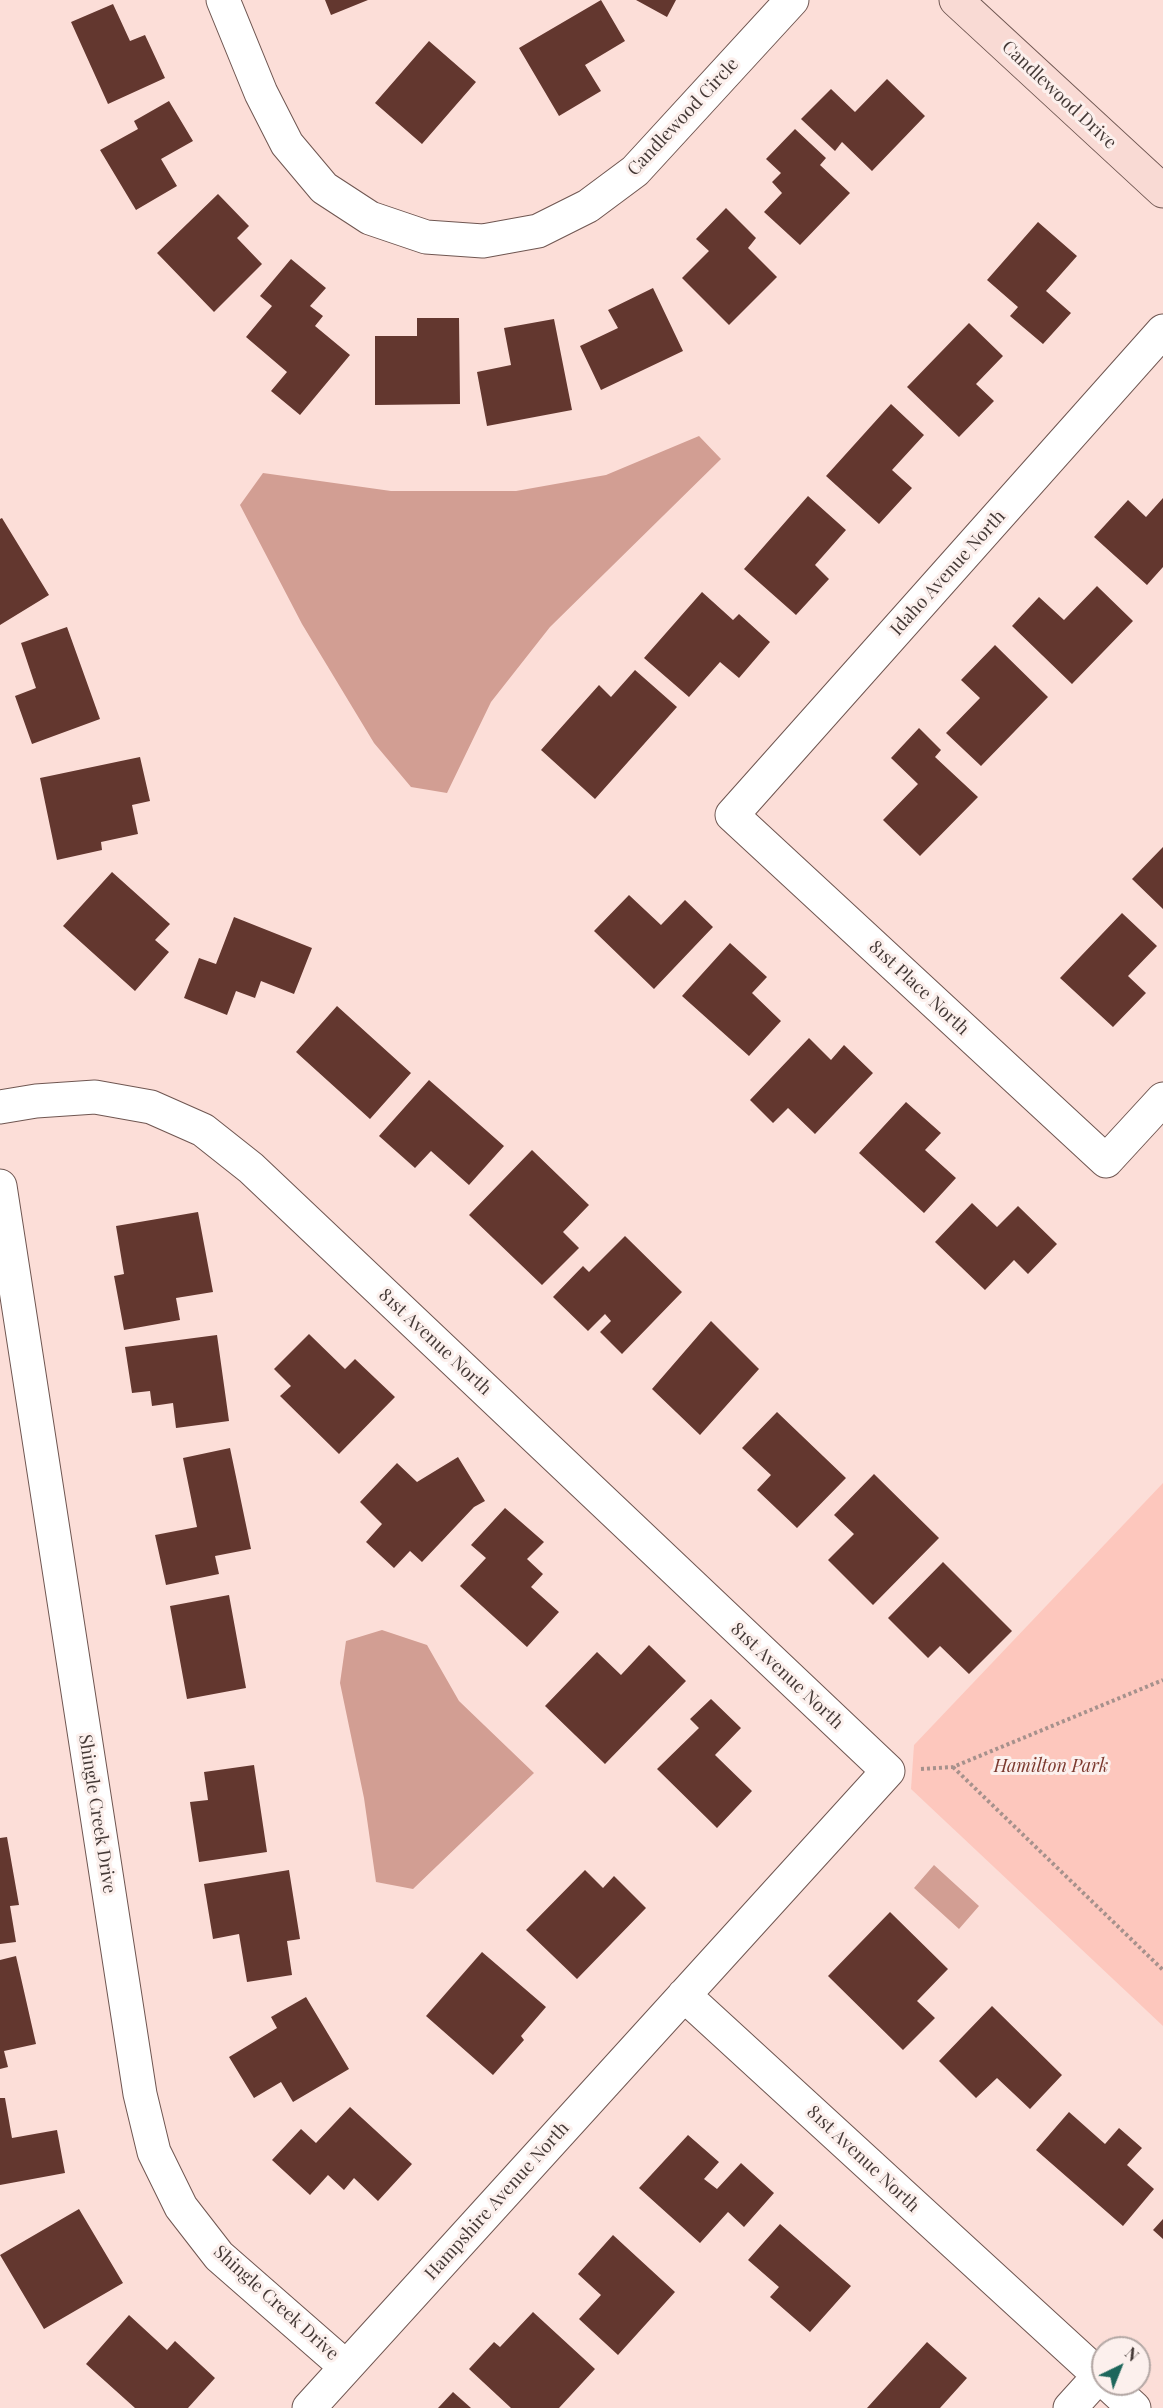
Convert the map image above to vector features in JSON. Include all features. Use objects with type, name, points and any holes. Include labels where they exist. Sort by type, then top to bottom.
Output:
[{"type":"street","name":"Candlewood Circle","points":[[223,0],[261,93],[287,144],[324,188],[370,218],[426,237],[483,241],[538,231],[588,206],[635,171],[792,0]]},
{"type":"street","name":"Candlewood Drive","points":[[956,0],[1163,191]]},
{"type":"street","name":"Idaho Avenue North","points":[[732,815],[1163,331]]},
{"type":"street","name":"81st Place North","points":[[732,815],[1106,1161],[1163,1099]]},
{"type":"street","name":"81st Avenue North","points":[[0,1107],[36,1101],[95,1097],[151,1107],[203,1130],[251,1168],[888,1772]]},
{"type":"street","name":"Shingle Creek Drive","points":[[0,1186],[140,2094],[154,2152],[181,2207],[219,2256],[346,2367]]},
{"type":"street","points":[[684,1995],[888,1772]]},
{"type":"street","name":"81st Avenue North","points":[[684,1995],[1091,2369]]},
{"type":"street","name":"Hampshire Avenue North","points":[[309,2408],[684,1995]]},
{"type":"street","points":[[1070,2408],[1091,2390]]},
{"type":"street","name":"81st Avenue North","points":[[1121,2396],[1134,2408]]},
{"type":"path","points":[[888,1772],[953,1767],[1163,1680]]},
{"type":"path","points":[[953,1767],[1163,1970]]},
{"type":"green space","name":"Hamilton Park","points":[[1163,1483],[1163,2026],[911,1789],[914,1745]]},
{"type":"shaded area","points":[[699,436],[721,459],[550,627],[491,702],[447,793],[411,787],[374,743],[302,624],[240,505],[263,473],[391,491],[516,491],[606,475]]},
{"type":"shaded area","points":[[382,1630],[427,1645],[459,1701],[534,1773],[413,1889],[376,1882],[364,1798],[340,1683],[346,1641]]},
{"type":"shaded area","points":[[934,1865],[979,1906],[959,1929],[914,1888]]},
{"type":"building","points":[[325,0],[368,0],[331,15]]},
{"type":"building","points":[[601,0],[625,41],[585,65],[601,91],[559,116],[519,48]]},
{"type":"building","points":[[636,0],[676,0],[667,17]]},
{"type":"building","points":[[113,4],[130,41],[145,35],[165,78],[108,104],[71,22]]},
{"type":"building","points":[[429,41],[476,82],[422,144],[375,103]]},
{"type":"building","points":[[887,79],[925,116],[872,171],[842,142],[835,151],[801,119],[831,89],[855,112]]},
{"type":"building","points":[[169,101],[193,141],[161,159],[177,186],[136,210],[100,150],[138,129],[134,121]]},
{"type":"building","points":[[795,129],[826,158],[820,165],[850,193],[800,245],[764,212],[782,193],[772,182],[781,173],[766,159]]},
{"type":"building","points":[[218,194],[249,226],[237,238],[262,264],[214,312],[157,253]]},
{"type":"building","points":[[726,208],[756,238],[748,248],[777,277],[729,325],[682,278],[709,251],[696,239]]},
{"type":"building","points":[[1038,222],[1077,256],[1046,291],[1071,313],[1043,344],[1010,316],[1018,307],[987,280]]},
{"type":"building","points":[[291,259],[326,288],[310,306],[323,316],[315,326],[350,355],[300,415],[271,391],[287,372],[246,337],[272,306],[260,296]]},
{"type":"building","points":[[653,288],[683,351],[601,390],[580,346],[618,328],[608,310]]},
{"type":"building","points":[[417,318],[459,318],[460,404],[375,405],[375,336],[417,336]]},
{"type":"building","points":[[554,319],[572,410],[487,426],[477,372],[511,365],[504,328]]},
{"type":"building","points":[[969,323],[1003,356],[976,384],[994,401],[959,437],[907,387]]},
{"type":"building","points":[[891,404],[924,435],[892,470],[912,488],[879,524],[826,476]]},
{"type":"building","points":[[808,496],[846,530],[815,565],[829,579],[796,615],[744,569]]},
{"type":"building","points":[[1163,498],[1163,567],[1147,585],[1094,537],[1128,500],[1146,517]]},
{"type":"building","points":[[2,518],[49,595],[0,625],[0,519]]},
{"type":"building","points":[[1097,586],[1133,621],[1072,684],[1012,626],[1039,597],[1064,620]]},
{"type":"building","points":[[702,592],[733,620],[739,614],[770,642],[739,678],[720,662],[689,697],[644,658]]},
{"type":"building","points":[[67,627],[100,719],[32,744],[15,696],[36,688],[21,643]]},
{"type":"building","points":[[995,645],[1048,697],[981,766],[946,733],[980,698],[961,680]]},
{"type":"building","points":[[635,670],[677,707],[595,799],[541,750],[599,685],[611,697]]},
{"type":"building","points":[[919,728],[941,750],[935,757],[978,797],[920,856],[883,820],[918,784],[891,758]]},
{"type":"building","points":[[140,757],[150,801],[132,805],[138,834],[101,842],[102,850],[57,860],[40,778]]},
{"type":"building","points":[[1163,847],[1163,909],[1132,879]]},
{"type":"building","points":[[112,872],[170,924],[155,940],[169,952],[135,991],[63,926]]},
{"type":"building","points":[[629,895],[661,925],[685,900],[713,927],[654,989],[594,931]]},
{"type":"building","points":[[1122,913],[1157,946],[1128,976],[1146,993],[1113,1027],[1060,978]]},
{"type":"building","points":[[234,917],[312,948],[294,994],[261,981],[255,998],[236,991],[227,1015],[184,998],[199,958],[216,964]]},
{"type":"building","points":[[730,943],[767,977],[752,993],[781,1021],[749,1056],[682,996]]},
{"type":"building","points":[[337,1006],[411,1073],[370,1119],[296,1052]]},
{"type":"building","points":[[809,1038],[831,1060],[844,1045],[873,1073],[815,1134],[788,1108],[773,1123],[750,1100]]},
{"type":"building","points":[[429,1080],[504,1146],[469,1185],[431,1151],[415,1168],[379,1136]]},
{"type":"building","points":[[906,1102],[941,1133],[925,1150],[956,1178],[924,1213],[859,1153]]},
{"type":"building","points":[[532,1150],[589,1205],[563,1232],[579,1248],[542,1285],[469,1215]]},
{"type":"building","points":[[972,1203],[997,1227],[1018,1206],[1057,1244],[1028,1274],[1014,1260],[985,1290],[935,1242]]},
{"type":"building","points":[[198,1212],[213,1292],[176,1298],[180,1320],[124,1330],[114,1276],[124,1274],[116,1226]]},
{"type":"building","points":[[625,1236],[682,1292],[622,1354],[600,1332],[611,1321],[605,1314],[588,1331],[553,1297],[583,1266],[589,1272]]},
{"type":"building","points":[[711,1321],[759,1369],[700,1435],[652,1389]]},
{"type":"building","points":[[309,1334],[345,1369],[355,1359],[395,1397],[339,1454],[280,1396],[291,1386],[274,1369]]},
{"type":"building","points":[[217,1335],[229,1421],[176,1428],[173,1403],[152,1406],[150,1391],[132,1393],[125,1347]]},
{"type":"building","points":[[777,1412],[846,1478],[797,1528],[757,1490],[771,1475],[742,1448]]},
{"type":"building","points":[[230,1448],[251,1549],[215,1556],[219,1574],[166,1585],[155,1535],[197,1527],[183,1458]]},
{"type":"building","points":[[458,1457],[485,1501],[474,1507],[422,1562],[410,1551],[394,1568],[366,1542],[382,1524],[360,1502],[397,1463],[417,1482]]},
{"type":"building","points":[[874,1474],[939,1538],[873,1605],[828,1560],[854,1534],[834,1515]]},
{"type":"building","points":[[505,1508],[544,1542],[527,1559],[543,1574],[531,1587],[559,1612],[527,1647],[460,1586],[486,1558],[471,1545]]},
{"type":"building","points":[[943,1562],[1012,1631],[969,1674],[940,1646],[928,1658],[888,1618]]},
{"type":"building","points":[[229,1595],[246,1688],[187,1699],[170,1606]]},
{"type":"building","points":[[649,1645],[686,1681],[605,1764],[545,1706],[597,1652],[621,1675]]},
{"type":"building","points":[[711,1699],[741,1728],[715,1755],[752,1791],[717,1828],[657,1769],[699,1728],[690,1719]]},
{"type":"building","points":[[254,1765],[267,1852],[199,1862],[190,1802],[208,1800],[204,1772]]},
{"type":"building","points":[[7,1837],[19,1905],[10,1906],[16,1942],[0,1944],[0,1838]]},
{"type":"building","points":[[289,1870],[300,1939],[287,1941],[292,1975],[247,1982],[239,1934],[213,1939],[204,1884]]},
{"type":"building","points":[[585,1870],[603,1888],[614,1876],[646,1908],[577,1979],[526,1930]]},
{"type":"building","points":[[890,1912],[948,1969],[917,2001],[935,2018],[903,2050],[828,1976]]},
{"type":"building","points":[[482,1952],[546,2007],[521,2036],[524,2040],[493,2075],[426,2016]]},
{"type":"building","points":[[16,1956],[36,2044],[4,2051],[8,2067],[0,2069],[0,1960]]},
{"type":"building","points":[[306,1997],[349,2069],[293,2102],[281,2082],[254,2098],[229,2057],[277,2028],[271,2017]]},
{"type":"building","points":[[992,2006],[1062,2075],[1030,2109],[997,2078],[976,2098],[939,2061]]},
{"type":"building","points":[[0,2098],[5,2098],[12,2138],[57,2130],[65,2173],[0,2185]]},
{"type":"building","points":[[350,2107],[412,2164],[378,2201],[354,2178],[344,2190],[328,2175],[310,2195],[272,2160],[301,2129],[316,2143]]},
{"type":"building","points":[[1069,2112],[1105,2144],[1119,2128],[1142,2148],[1127,2165],[1154,2189],[1123,2226],[1036,2150]]},
{"type":"building","points":[[688,2135],[719,2162],[704,2179],[717,2189],[741,2163],[774,2193],[744,2227],[728,2212],[700,2243],[639,2188]]},
{"type":"building","points":[[79,2209],[123,2283],[44,2329],[0,2255]]},
{"type":"building","points":[[1163,2219],[1163,2239],[1153,2230]]},
{"type":"building","points":[[780,2224],[851,2286],[810,2332],[770,2297],[779,2287],[748,2260]]},
{"type":"building","points":[[613,2235],[675,2292],[618,2355],[579,2319],[601,2295],[578,2274]]},
{"type":"building","points":[[533,2312],[595,2369],[559,2408],[511,2408],[469,2369],[494,2342],[500,2347]]},
{"type":"building","points":[[129,2315],[167,2350],[175,2341],[215,2378],[188,2408],[135,2408],[86,2364]]},
{"type":"building","points":[[927,2342],[967,2378],[940,2408],[867,2408]]},
{"type":"building","points":[[453,2392],[471,2408],[438,2408]]}]
